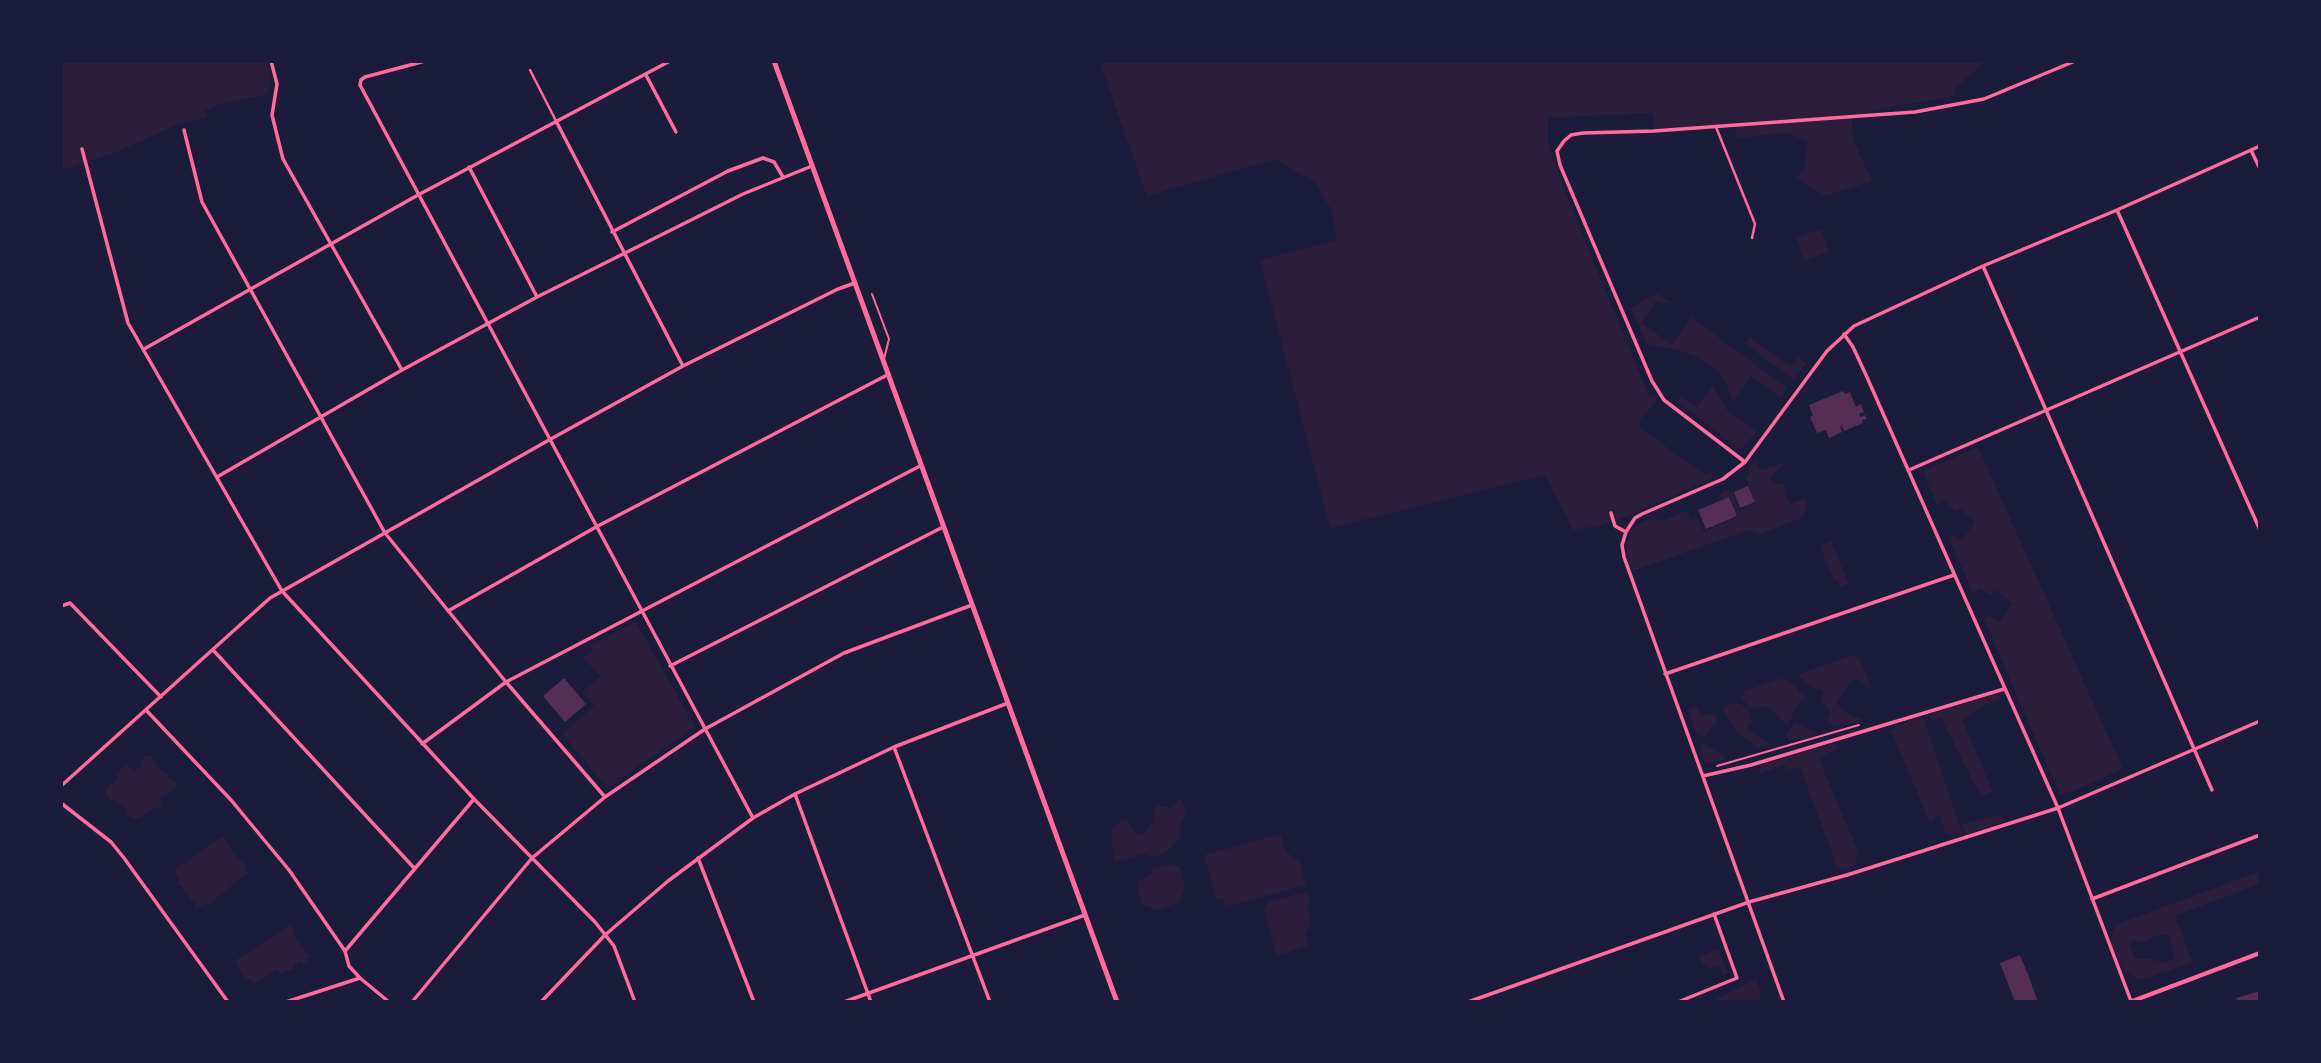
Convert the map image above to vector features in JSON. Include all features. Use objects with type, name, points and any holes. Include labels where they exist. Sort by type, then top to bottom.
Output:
[{"type":"main road","points":[[774,61],[1117,1002]]},
{"type":"street","points":[[271,61],[278,84],[272,115],[282,159],[402,370]]},
{"type":"street","points":[[425,61],[361,80],[362,89],[753,818]]},
{"type":"street","points":[[144,349],[469,167],[670,61]]},
{"type":"street","points":[[1745,462],[1664,400],[1652,381],[1565,177],[1557,151],[1571,135],[1915,112],[1984,99],[2075,61]]},
{"type":"street","points":[[530,70],[683,366]]},
{"type":"street","points":[[646,75],[676,132]]},
{"type":"street","points":[[1716,127],[1755,224],[1752,238]]},
{"type":"street","points":[[184,130],[202,202],[385,533],[506,682],[606,797]]},
{"type":"street","points":[[1784,1002],[1624,557],[1622,545],[1626,532],[1635,518],[1723,479],[1745,462],[1827,351],[1844,334],[1866,320],[1983,266],[2260,146]]},
{"type":"street","points":[[82,149],[128,323],[282,591],[422,744],[605,935],[614,946],[635,1002]]},
{"type":"street","points":[[2251,150],[2260,169]]},
{"type":"street","points":[[612,232],[728,171],[763,158],[774,162],[783,177]]},
{"type":"street","points":[[217,477],[487,324],[743,194],[812,166]]},
{"type":"street","points":[[469,167],[537,298]]},
{"type":"street","points":[[2117,210],[2260,530]]},
{"type":"street","points":[[1983,266],[2213,790]]},
{"type":"street","points":[[61,786],[270,598],[683,366],[855,283]]},
{"type":"street","points":[[1908,470],[2260,317]]},
{"type":"street","points":[[1844,334],[1853,347],[2058,808],[2130,1002],[2260,953]]},
{"type":"street","points":[[448,611],[596,527],[889,374]]},
{"type":"street","points":[[422,744],[506,682],[922,465]]},
{"type":"street","points":[[1611,513],[1615,526],[1626,532]]},
{"type":"street","points":[[670,666],[945,526]]},
{"type":"street","points":[[1665,674],[1954,575]]},
{"type":"street","points":[[61,606],[70,603],[161,697]]},
{"type":"street","points":[[412,1002],[532,858],[606,797],[705,729],[844,653],[974,604]]},
{"type":"street","points":[[213,650],[415,869]]},
{"type":"street","points":[[1703,776],[1751,765],[2004,689]]},
{"type":"street","points":[[541,1002],[605,935],[698,858],[753,818],[795,794],[894,747],[1009,702]]},
{"type":"street","points":[[146,710],[231,800],[304,891],[345,951],[349,966],[389,1002]]},
{"type":"street","points":[[1468,1002],[1749,902],[2058,808],[2260,721]]},
{"type":"street","points":[[894,747],[990,1002]]},
{"type":"street","points":[[795,794],[871,1002]]},
{"type":"street","points":[[345,951],[474,799]]},
{"type":"street","points":[[61,803],[103,835],[124,858],[228,1002]]},
{"type":"street","points":[[2092,898],[2260,835]]},
{"type":"street","points":[[698,858],[754,1002]]},
{"type":"street","points":[[1678,1002],[1737,978],[1714,914]]},
{"type":"street","points":[[844,1002],[1085,915]]},
{"type":"street","points":[[286,1002],[360,978]]},
{"type":"street","points":[[302,1002],[306,996]]},
{"type":"lane","points":[[872,294],[889,339],[884,360]]},
{"type":"path","points":[[1701,770],[1858,726]]},
{"type":"shaded area","points":[[61,61],[266,61],[272,78],[268,94],[217,105],[205,111],[207,117],[179,124],[116,152],[61,170]]},
{"type":"shaded area","points":[[1099,61],[1986,61],[1955,88],[1955,96],[1852,117],[1853,139],[1872,181],[1825,196],[1796,178],[1805,168],[1807,141],[1786,133],[1738,138],[1733,125],[1654,131],[1653,113],[1548,118],[1548,142],[1565,191],[1649,397],[1656,395],[1657,400],[1639,421],[1639,427],[1707,476],[1711,471],[1713,476],[1618,520],[1573,530],[1545,475],[1330,528],[1260,260],[1337,240],[1332,211],[1314,182],[1276,159],[1147,196]]},
{"type":"shaded area","points":[[1821,229],[1829,252],[1804,261],[1796,238]]},
{"type":"shaded area","points":[[1658,294],[1671,303],[1656,302],[1641,323],[1672,344],[1691,317],[1787,388],[1781,397],[1751,376],[1733,401],[1725,380],[1715,369],[1697,357],[1647,344],[1631,308]]},
{"type":"shaded area","points":[[1750,337],[1790,367],[1798,357],[1806,363],[1794,380],[1745,344]]},
{"type":"shaded area","points":[[1713,385],[1726,409],[1757,432],[1740,450],[1677,401],[1681,396],[1697,407]]},
{"type":"shaded area","points":[[1978,447],[2123,769],[2060,795],[1984,619],[1990,615],[1999,622],[2012,604],[1996,590],[1991,596],[1979,588],[1974,595],[1949,539],[1953,534],[1962,540],[1975,522],[1959,508],[1956,512],[1943,499],[1937,506],[1923,471]]},
{"type":"shaded area","points":[[1756,460],[1760,470],[1787,462],[1770,477],[1772,483],[1786,485],[1784,491],[1790,504],[1804,498],[1807,504],[1803,517],[1759,535],[1749,530],[1633,571],[1626,549],[1632,529],[1640,523],[1654,517],[1663,521],[1686,510],[1690,520],[1697,518],[1704,532],[1738,517],[1730,497],[1720,500],[1718,496],[1724,489],[1731,491],[1739,510],[1756,503],[1745,478],[1750,465]]},
{"type":"shaded area","points":[[1831,541],[1849,584],[1840,588],[1838,582],[1833,579],[1820,546]]},
{"type":"shaded area","points":[[636,622],[695,727],[608,788],[562,734],[594,706],[582,692],[600,676],[583,658],[592,651],[589,646]]},
{"type":"shaded area","points":[[1853,655],[1861,661],[1872,690],[1855,678],[1836,702],[1844,712],[1864,720],[1835,728],[1827,720],[1831,713],[1821,701],[1823,690],[1814,688],[1797,675]]},
{"type":"shaded area","points":[[1783,678],[1795,684],[1798,692],[1806,696],[1791,714],[1793,718],[1787,725],[1770,707],[1752,708],[1741,699],[1744,691]]},
{"type":"shaded area","points":[[1997,693],[2001,699],[1977,709],[1963,721],[1993,792],[1981,797],[1941,718],[1931,722],[1931,714]]},
{"type":"shaded area","points":[[1729,704],[1741,704],[1749,710],[1752,721],[1747,728],[1772,746],[1758,749],[1738,733],[1722,710]]},
{"type":"shaded area","points":[[1697,706],[1702,716],[1714,714],[1718,720],[1704,737],[1697,735],[1688,709]]},
{"type":"shaded area","points":[[1923,717],[1963,835],[1945,834],[1940,814],[1930,823],[1892,733],[1886,733],[1899,725]]},
{"type":"shaded area","points":[[1796,723],[1816,733],[1811,737],[1789,741],[1786,734]]},
{"type":"shaded area","points":[[1832,743],[1840,748],[1818,757],[1857,849],[1856,865],[1841,870],[1836,864],[1800,767],[1788,770],[1784,765],[1759,774],[1760,765]]},
{"type":"shaded area","points":[[1704,744],[1726,757],[1724,760],[1709,763],[1704,761],[1700,748]]},
{"type":"shaded area","points":[[145,756],[151,756],[156,765],[176,783],[176,787],[160,798],[163,804],[156,810],[153,808],[144,816],[134,819],[125,815],[128,811],[122,804],[119,806],[113,799],[111,801],[105,794],[105,789],[118,778],[115,774],[126,764],[134,772],[143,764],[140,761]]},
{"type":"shaded area","points":[[1181,798],[1186,815],[1181,823],[1180,837],[1165,853],[1153,857],[1144,854],[1114,862],[1111,831],[1117,823],[1127,819],[1140,835],[1145,833],[1154,821],[1153,813],[1157,805],[1170,808]]},
{"type":"shaded area","points":[[2002,814],[2006,822],[1964,835],[1962,824]]},
{"type":"shaded area","points":[[1280,834],[1286,851],[1299,859],[1306,885],[1228,906],[1222,899],[1216,898],[1204,855]]},
{"type":"shaded area","points":[[223,837],[227,844],[230,843],[229,846],[240,860],[242,858],[246,875],[231,884],[232,886],[209,904],[195,909],[196,904],[193,900],[190,902],[180,884],[176,883],[179,881],[175,869]]},
{"type":"shaded area","points":[[1171,864],[1180,867],[1183,874],[1184,889],[1180,902],[1157,910],[1142,904],[1136,882],[1151,874],[1151,869]]},
{"type":"shaded area","points":[[2260,871],[2260,884],[2175,916],[2193,963],[2141,980],[2125,971],[2110,942],[2115,925]],"holes":[[[2168,934],[2175,959],[2165,963],[2135,959],[2129,943],[2134,940],[2144,943],[2154,936]]]},
{"type":"shaded area","points":[[1307,892],[1310,901],[1307,909],[1312,925],[1305,933],[1308,946],[1277,956],[1264,911],[1267,903]]},
{"type":"shaded area","points":[[290,925],[298,942],[301,942],[299,944],[310,956],[306,959],[308,962],[303,965],[300,961],[293,966],[294,969],[280,974],[276,969],[254,984],[251,979],[246,979],[236,960]]},
{"type":"shaded area","points":[[1719,949],[1728,973],[1723,975],[1720,966],[1709,969],[1707,964],[1703,966],[1699,956]]},
{"type":"shaded area","points":[[1756,979],[1761,993],[1760,1002],[1710,1002]]},
{"type":"building","points":[[1843,391],[1845,394],[1850,392],[1856,407],[1861,404],[1864,412],[1859,414],[1861,417],[1865,415],[1867,419],[1844,431],[1842,426],[1840,427],[1842,432],[1829,438],[1826,430],[1817,433],[1810,417],[1813,416],[1809,405]]},
{"type":"building","points":[[1748,486],[1755,502],[1740,508],[1734,492]]},
{"type":"building","points":[[1729,497],[1737,516],[1706,529],[1698,510]]},
{"type":"building","points":[[564,678],[586,704],[565,722],[543,696]]},
{"type":"building","points":[[2020,955],[2038,1002],[2015,1002],[2000,963]]},
{"type":"building","points":[[2260,991],[2260,1002],[2238,1002],[2236,998]]}]
